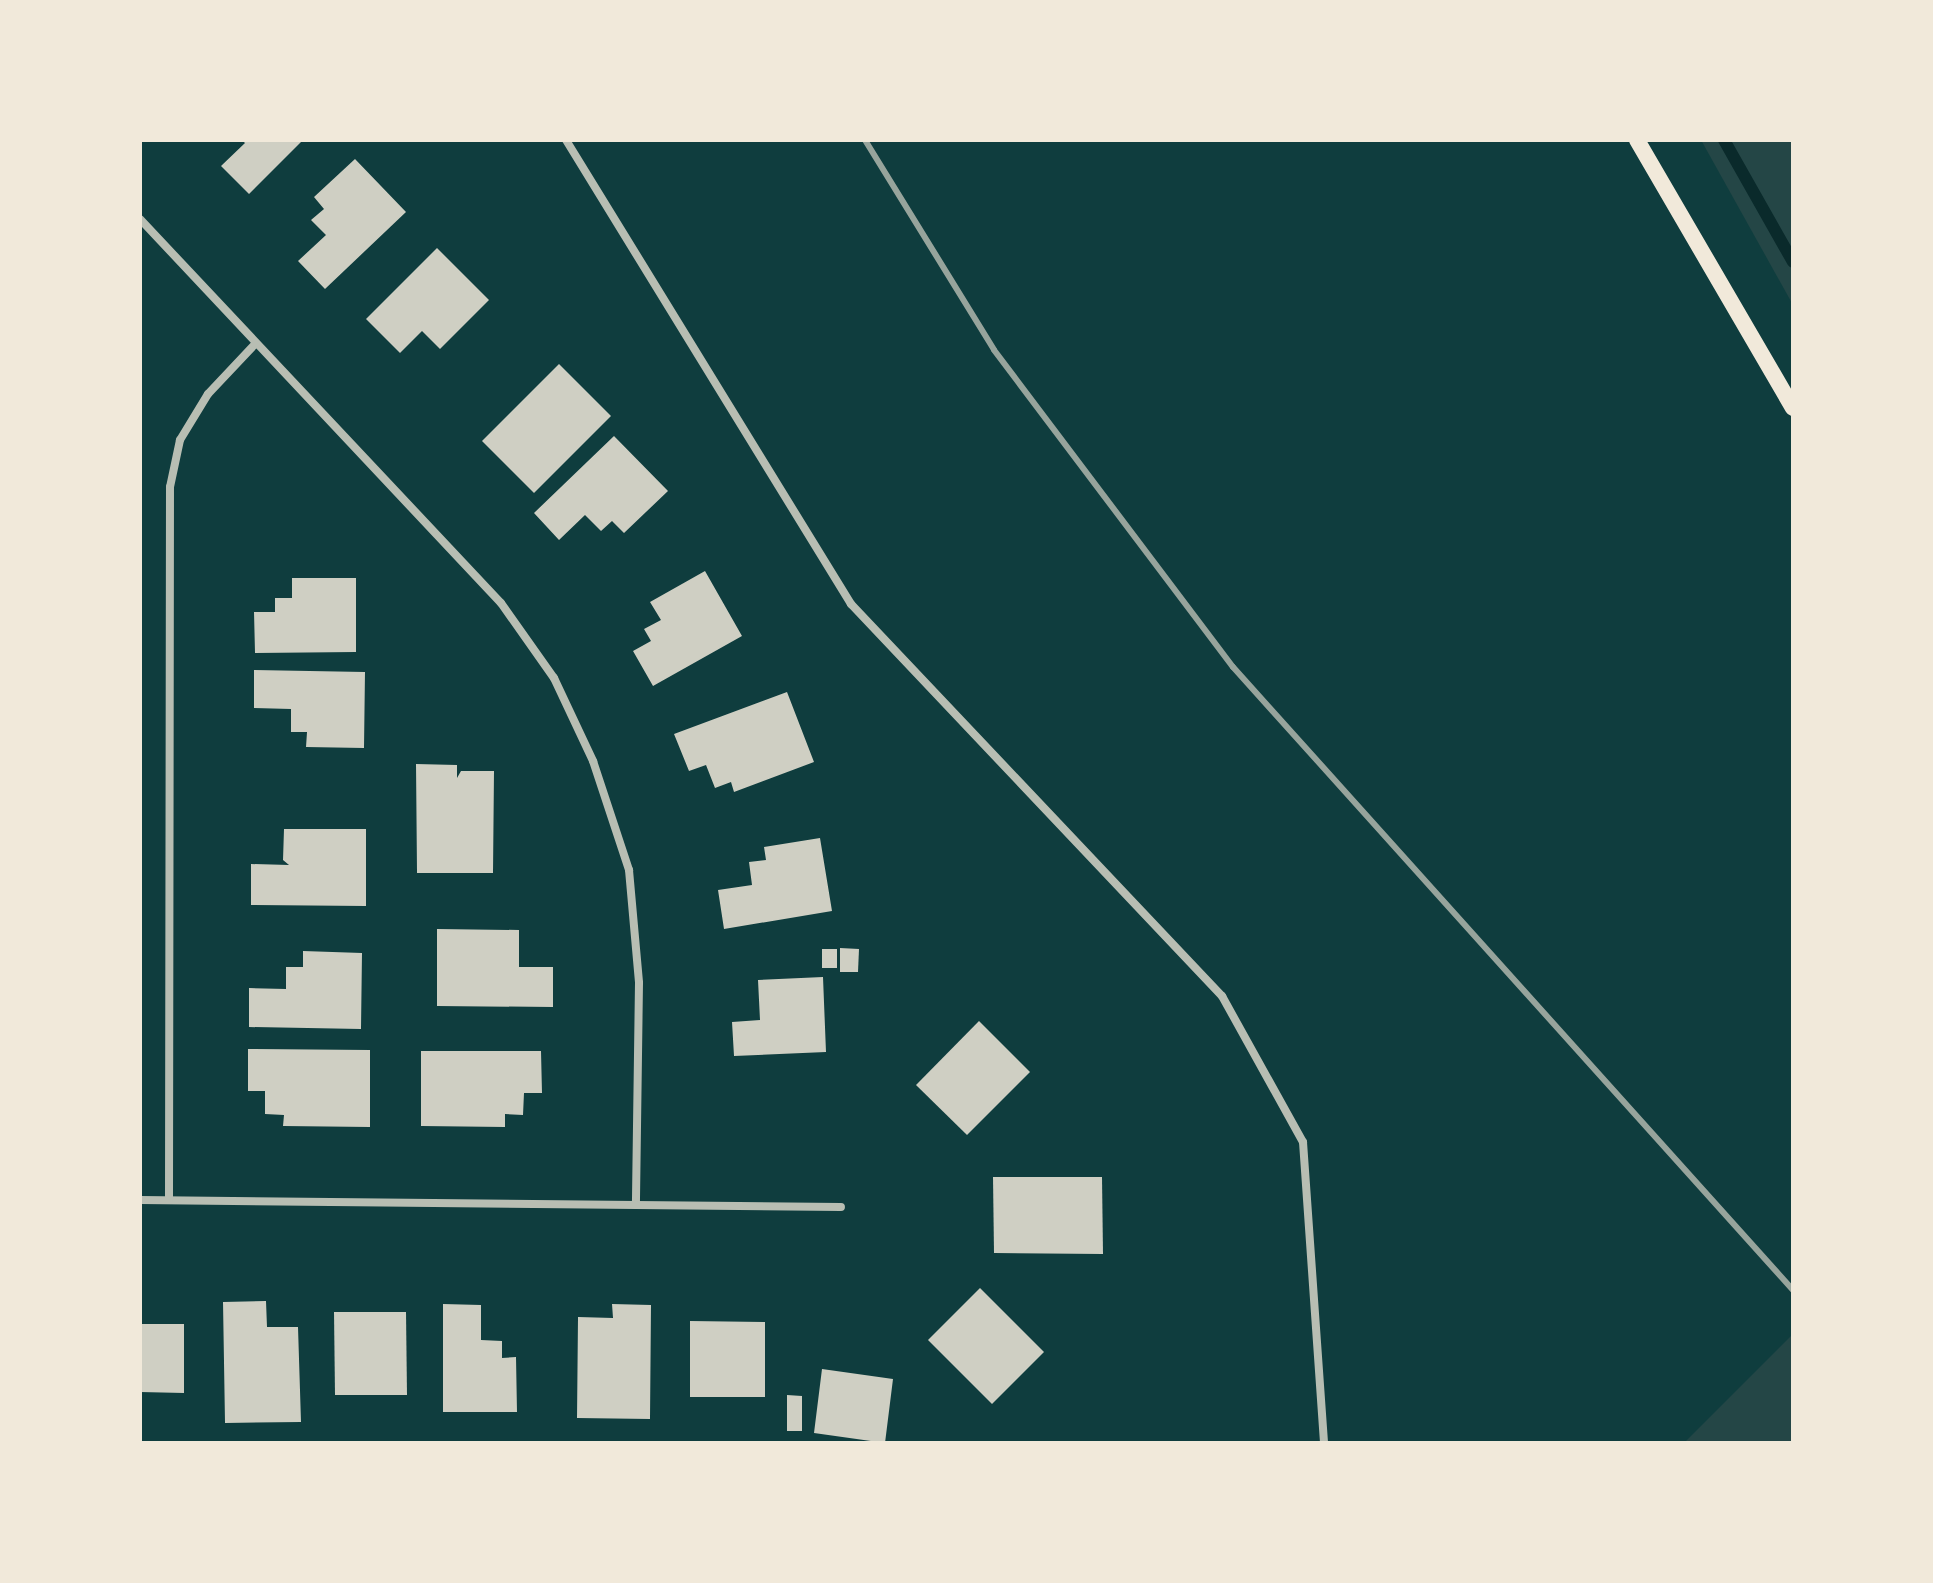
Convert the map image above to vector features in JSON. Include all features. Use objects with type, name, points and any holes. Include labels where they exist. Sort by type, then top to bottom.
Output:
[{"type":"main road","points":[[1637,140],[1793,408]]},
{"type":"street","points":[[566,140],[851,604],[1222,996],[1303,1142],[1324,1443]]},
{"type":"street","points":[[140,219],[501,603],[554,678],[593,761],[629,870],[639,983],[636,1205]]},
{"type":"street","points":[[169,1200],[170,487],[180,440],[208,394],[256,343]]},
{"type":"street","points":[[140,1200],[841,1207]]},
{"type":"shaded area","points":[[1701,140],[1793,140],[1793,305]]},
{"type":"shaded area","points":[[1793,1334],[1793,1443],[1684,1443]]},
{"type":"building","points":[[242,140],[303,140],[249,194],[221,166],[245,143]]},
{"type":"building","points":[[355,159],[406,212],[325,289],[298,261],[326,235],[311,220],[324,209],[314,197]]},
{"type":"building","points":[[437,248],[489,300],[440,349],[422,331],[400,353],[366,319]]},
{"type":"building","points":[[559,364],[611,416],[534,493],[482,441]]},
{"type":"building","points":[[614,436],[668,491],[624,533],[612,521],[601,531],[585,515],[559,540],[534,513]]},
{"type":"building","points":[[705,571],[742,636],[653,686],[633,651],[651,641],[644,629],[661,620],[650,602]]},
{"type":"building","points":[[292,578],[356,578],[356,652],[255,653],[254,612],[275,612],[275,598],[292,598]]},
{"type":"building","points":[[254,670],[365,672],[364,748],[306,747],[307,732],[291,732],[291,709],[254,708]]},
{"type":"building","points":[[787,692],[814,762],[734,792],[731,782],[715,788],[706,765],[689,771],[674,734]]},
{"type":"building","points":[[416,764],[457,765],[457,778],[461,771],[494,771],[493,873],[417,873]]},
{"type":"building","points":[[284,829],[366,829],[366,906],[251,905],[251,864],[289,865],[283,860]]},
{"type":"building","points":[[820,838],[832,911],[724,929],[718,890],[752,885],[749,862],[766,860],[764,847]]},
{"type":"building","points":[[437,929],[519,930],[519,967],[553,967],[553,1007],[437,1006]]},
{"type":"building","points":[[840,948],[859,949],[858,972],[840,972]]},
{"type":"building","points":[[822,949],[837,949],[837,968],[822,968]]},
{"type":"building","points":[[303,951],[362,953],[361,1029],[249,1027],[249,988],[286,989],[286,967],[303,967]]},
{"type":"building","points":[[823,977],[826,1052],[734,1056],[732,1022],[760,1020],[758,980]]},
{"type":"building","points":[[979,1021],[1030,1072],[967,1135],[916,1085]]},
{"type":"building","points":[[248,1049],[370,1050],[370,1127],[283,1126],[284,1115],[265,1114],[265,1091],[248,1091]]},
{"type":"building","points":[[421,1051],[541,1051],[542,1093],[524,1093],[523,1115],[505,1114],[505,1127],[421,1126]]},
{"type":"building","points":[[993,1177],[1102,1177],[1103,1254],[994,1253]]},
{"type":"building","points":[[980,1288],[1044,1352],[992,1404],[928,1340]]},
{"type":"building","points":[[266,1301],[267,1327],[298,1327],[301,1422],[225,1423],[223,1302]]},
{"type":"building","points":[[443,1304],[481,1305],[481,1340],[502,1341],[502,1358],[516,1357],[517,1412],[443,1412]]},
{"type":"building","points":[[612,1304],[651,1305],[650,1419],[577,1418],[578,1317],[613,1318]]},
{"type":"building","points":[[334,1312],[406,1312],[407,1395],[335,1395]]},
{"type":"building","points":[[690,1321],[765,1322],[765,1397],[690,1397]]},
{"type":"building","points":[[140,1324],[184,1324],[184,1393],[140,1392]]},
{"type":"building","points":[[822,1369],[893,1379],[885,1443],[814,1433]]},
{"type":"building","points":[[787,1395],[802,1396],[802,1431],[787,1431]]},
{"type":"waterway","points":[[1724,140],[1793,262]]},
{"type":"railway","points":[[865,140],[994,350],[1233,667],[1793,1290]]}]
